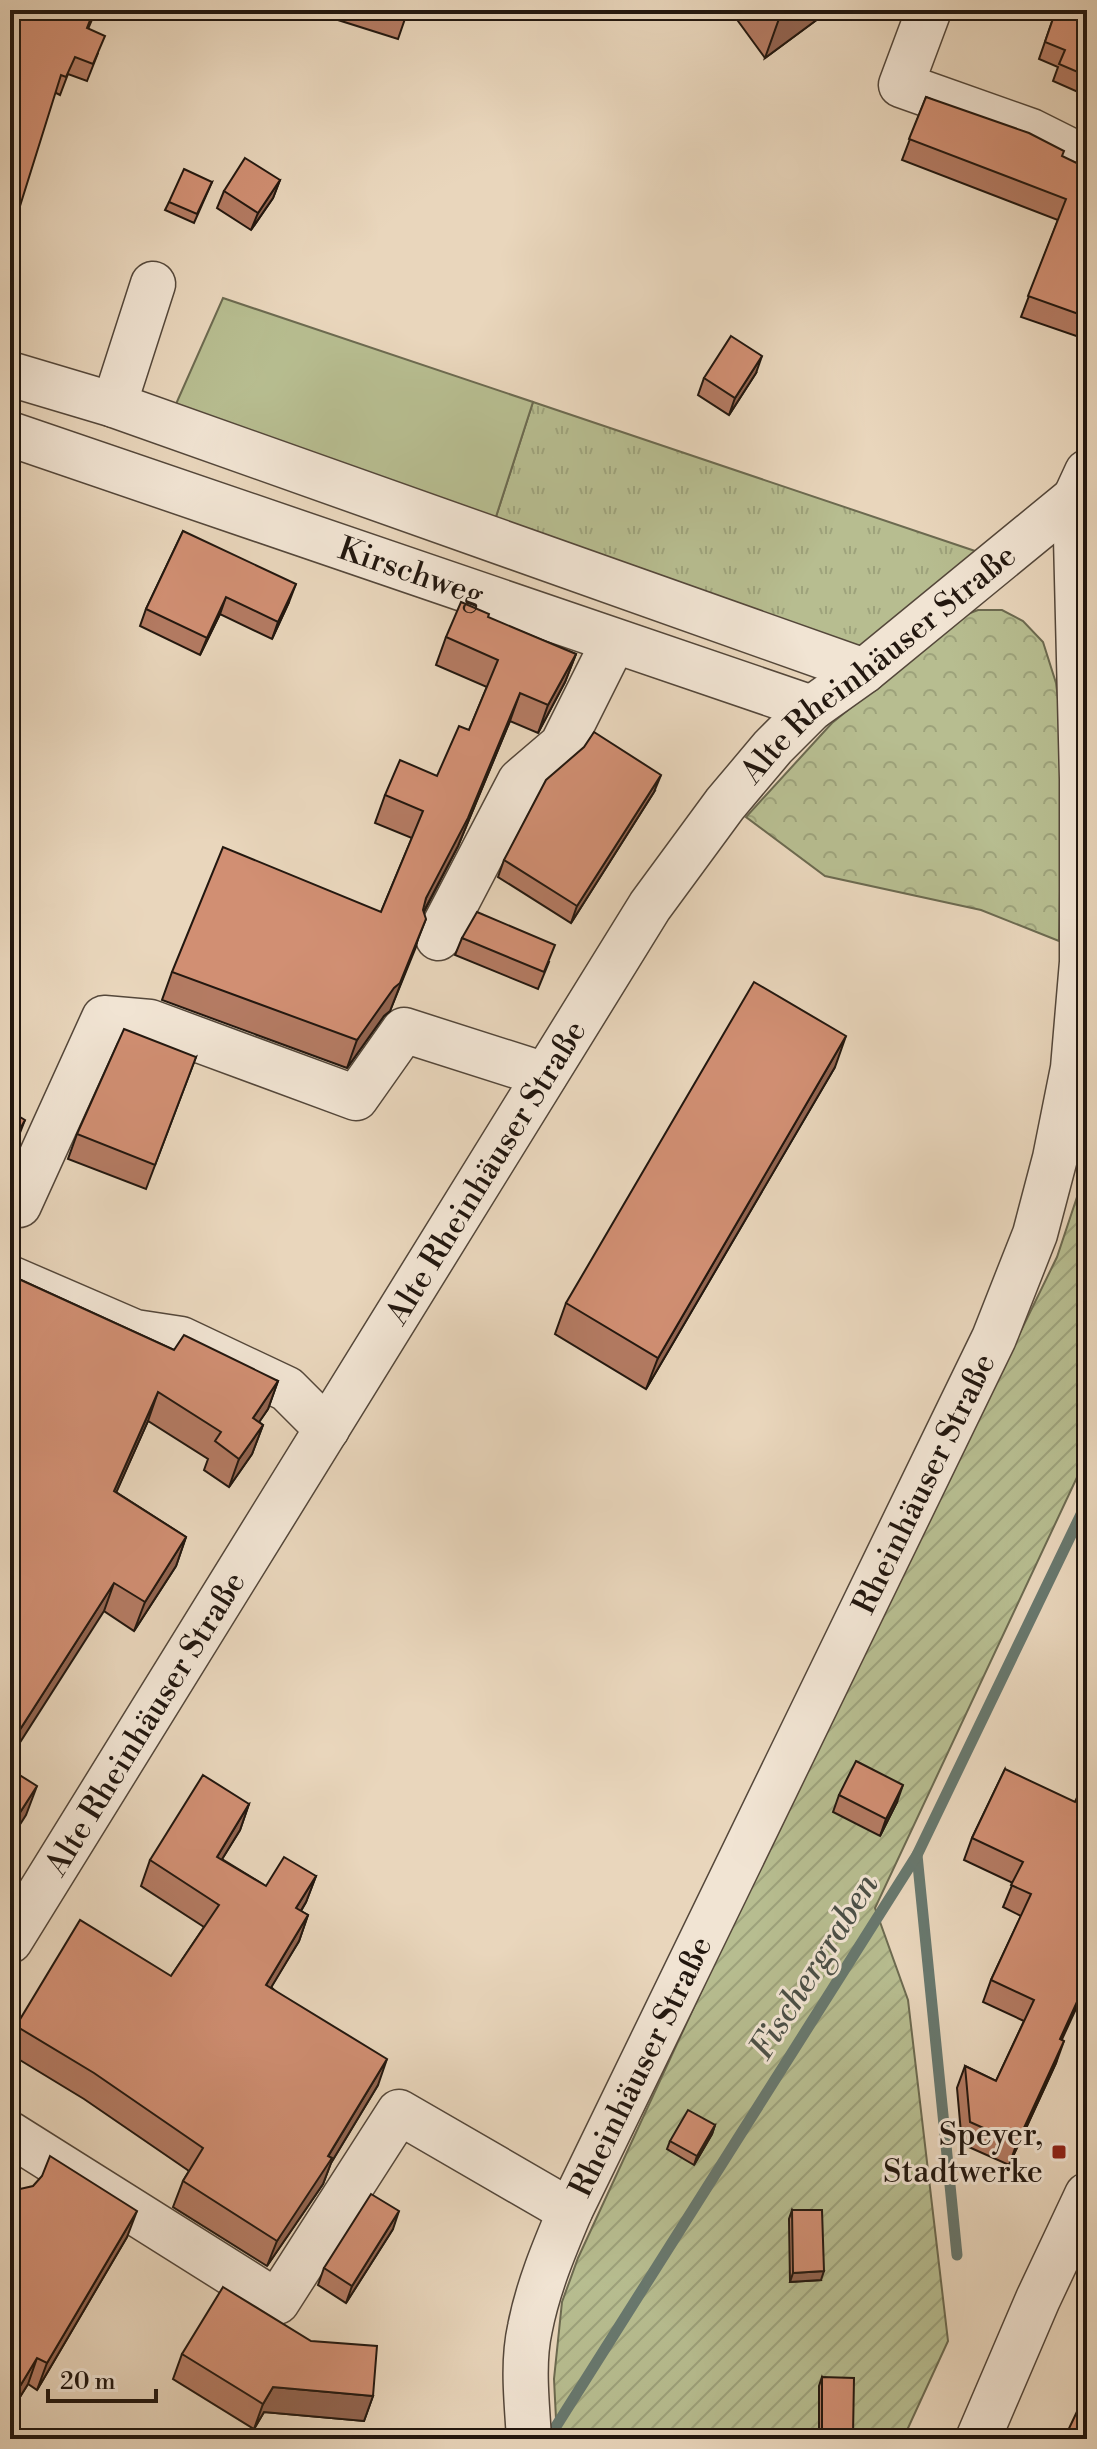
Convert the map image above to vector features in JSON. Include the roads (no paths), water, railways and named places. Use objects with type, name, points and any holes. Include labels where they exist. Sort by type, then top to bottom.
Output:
[{"type":"street","points":[[929,10],[901,85],[1031,131],[1087,159]]},
{"type":"street","points":[[114,405],[153,284]]},
{"type":"street","points":[[10,374],[114,405],[864,671]]},
{"type":"street","name":"Kirschweg","points":[[10,434],[812,708]]},
{"type":"street","name":"Alte Rheinhäuser Straße","points":[[10,1941],[650,906],[725,804],[773,747],[812,708],[864,671],[1081,485]]},
{"type":"street","name":"Rheinhäuser Straße","points":[[529,2437],[526,2370],[529,2330],[545,2272],[570,2211],[994,1338],[1035,1234],[1055,1158],[1073,1068],[1082,962],[1081,485]]},
{"type":"street","points":[[438,938],[520,781],[562,745],[614,641]]},
{"type":"street","points":[[19,1205],[104,1018],[150,1022],[356,1098],[404,1030],[545,1075]]},
{"type":"street","points":[[10,1278],[135,1332],[181,1339],[287,1389],[327,1429]]},
{"type":"street","points":[[10,2134],[277,2302],[399,2112],[570,2211]]},
{"type":"street","points":[[978,2439],[1087,2195]]},
{"type":"waterway","name":"Fischergraben","points":[[548,2439],[917,1855],[1087,1502]]},
{"type":"waterway","points":[[917,1855],[957,2255]]},
{"type":"place","name":"Speyer, Stadtwerke","points":[[1059,2152]]}]
